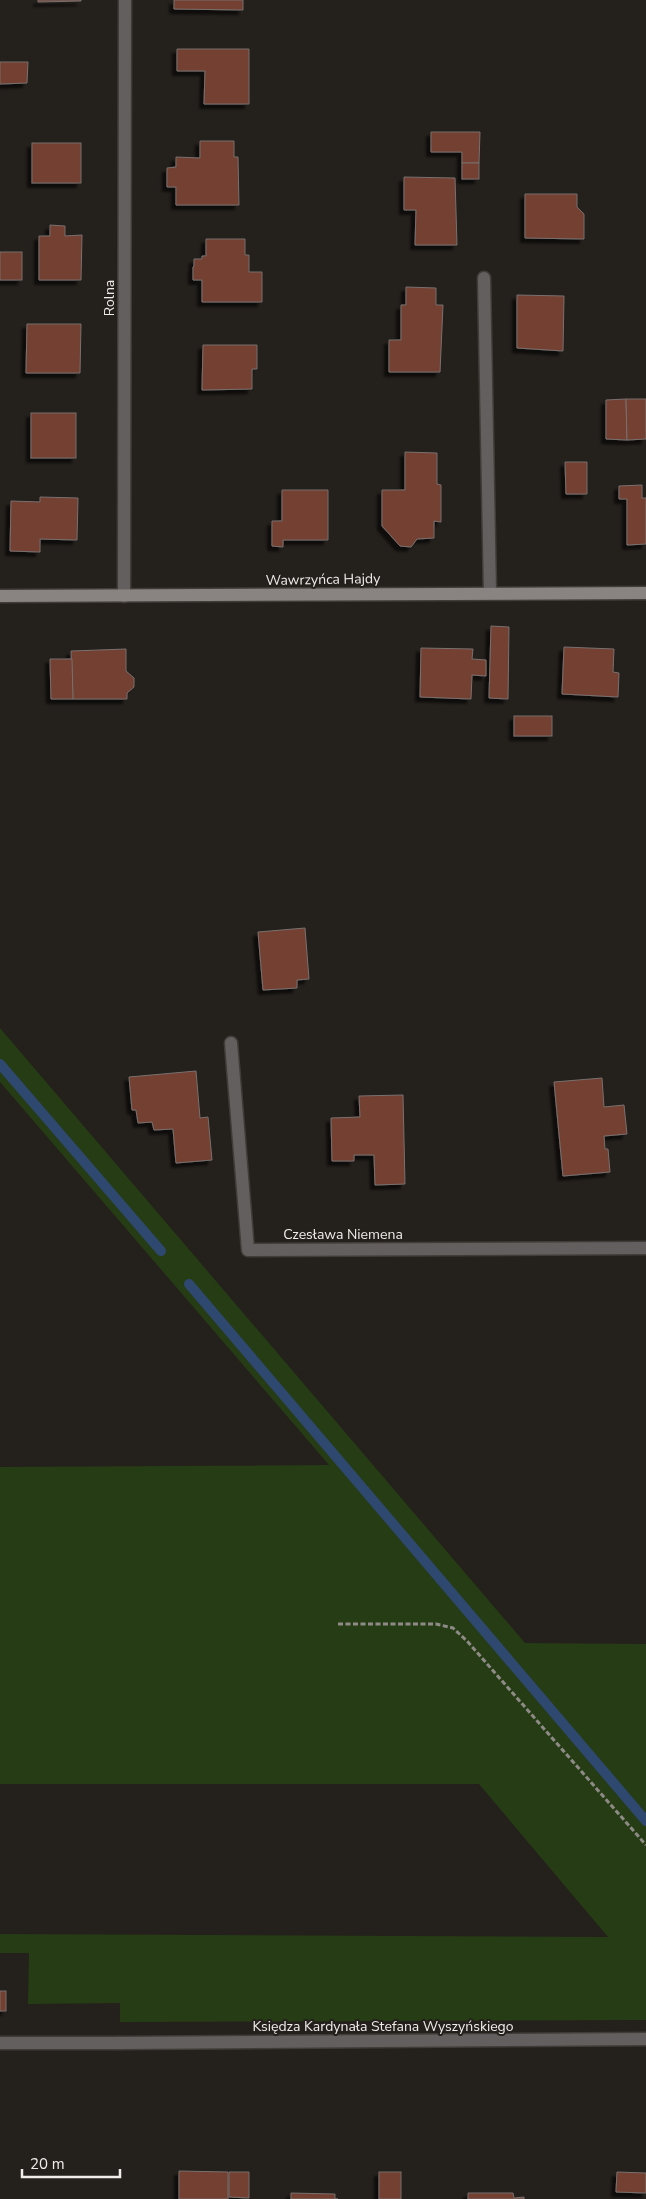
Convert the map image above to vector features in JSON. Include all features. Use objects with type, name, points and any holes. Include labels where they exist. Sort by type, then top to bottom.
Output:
[{"type":"street","name":"Rolna","points":[[124,596],[125,0]]},
{"type":"street","points":[[484,278],[490,592]]},
{"type":"street","name":"Wawrzyńca Hajdy","points":[[0,596],[490,592],[646,593]]},
{"type":"street","name":"Czesława Niemena","points":[[231,1043],[248,1250],[646,1248]]},
{"type":"street","name":"Księdza Kardynała Stefana Wyszyńskiego","points":[[0,2043],[646,2039]]},
{"type":"path","points":[[338,1624],[436,1624],[453,1628],[467,1641],[646,1845]]},
{"type":"green space","points":[[0,1028],[525,1643],[646,1644],[646,2020],[120,2022],[120,2003],[28,2004],[29,1953],[0,1953],[0,1934],[608,1937],[479,1784],[0,1784],[0,1467],[329,1465],[0,1082]]},
{"type":"building","points":[[38,0],[81,0],[81,1],[38,2]]},
{"type":"building","points":[[174,0],[243,0],[243,10],[174,9]]},
{"type":"building","points":[[177,49],[249,49],[249,104],[204,104],[205,71],[177,71]]},
{"type":"building","points":[[0,62],[28,62],[27,83],[0,84]]},
{"type":"building","points":[[431,132],[480,132],[479,163],[462,163],[462,152],[431,152]]},
{"type":"building","points":[[200,141],[234,141],[234,157],[238,157],[239,205],[176,205],[176,187],[167,187],[167,168],[176,167],[176,157],[200,158]]},
{"type":"building","points":[[32,143],[81,143],[81,183],[32,183]]},
{"type":"building","points":[[462,163],[479,163],[479,179],[462,179]]},
{"type":"building","points":[[404,177],[455,178],[457,245],[415,245],[416,210],[404,210]]},
{"type":"building","points":[[525,194],[577,194],[577,207],[584,214],[584,239],[525,238]]},
{"type":"building","points":[[50,225],[65,226],[65,236],[82,235],[81,280],[39,280],[39,236],[50,236]]},
{"type":"building","points":[[206,239],[245,239],[245,255],[249,255],[249,272],[262,272],[262,302],[202,302],[202,280],[193,280],[193,267],[194,259],[202,259],[202,256],[206,256]]},
{"type":"building","points":[[0,252],[22,252],[22,280],[0,280]]},
{"type":"building","points":[[406,287],[436,288],[436,305],[443,305],[440,372],[389,372],[389,340],[401,340],[401,305],[406,305]]},
{"type":"building","points":[[517,295],[564,296],[563,351],[517,348]]},
{"type":"building","points":[[27,324],[81,324],[80,373],[26,373]]},
{"type":"building","points":[[203,345],[257,345],[257,369],[252,369],[252,389],[202,390]]},
{"type":"building","points":[[626,399],[627,440],[606,439],[606,400]]},
{"type":"building","points":[[626,399],[646,399],[646,439],[627,440]]},
{"type":"building","points":[[31,413],[76,413],[76,458],[31,458]]},
{"type":"building","points":[[405,452],[437,453],[437,484],[441,485],[441,522],[434,521],[434,538],[417,539],[411,547],[400,546],[382,526],[382,490],[405,490]]},
{"type":"building","points":[[565,462],[587,462],[587,494],[566,494]]},
{"type":"building","points":[[642,485],[642,498],[646,498],[646,544],[627,545],[627,499],[619,499],[619,486]]},
{"type":"building","points":[[282,490],[328,490],[328,540],[283,540],[283,547],[272,546],[272,521],[282,521]]},
{"type":"building","points":[[40,497],[78,498],[77,540],[40,539],[40,552],[10,551],[11,501],[40,502]]},
{"type":"building","points":[[491,626],[509,627],[508,699],[489,698]]},
{"type":"building","points":[[564,647],[614,649],[613,672],[619,673],[618,697],[562,694]]},
{"type":"building","points":[[421,648],[473,649],[472,659],[486,660],[486,676],[472,675],[471,699],[420,697]]},
{"type":"building","points":[[126,649],[126,671],[134,678],[134,687],[127,693],[127,699],[73,699],[71,651]]},
{"type":"building","points":[[50,659],[72,659],[73,699],[51,699]]},
{"type":"building","points":[[514,716],[552,716],[552,736],[514,736]]},
{"type":"building","points":[[305,928],[309,979],[297,980],[297,988],[263,990],[258,932]]},
{"type":"building","points":[[196,1071],[200,1118],[208,1117],[212,1160],[176,1163],[173,1129],[154,1130],[152,1122],[138,1123],[136,1110],[132,1110],[129,1077]]},
{"type":"building","points":[[602,1078],[604,1107],[624,1105],[627,1134],[604,1136],[605,1149],[608,1149],[610,1172],[563,1176],[554,1082]]},
{"type":"building","points":[[403,1095],[405,1184],[375,1185],[374,1155],[354,1155],[354,1161],[332,1161],[331,1118],[360,1117],[359,1096]]},
{"type":"building","points":[[0,1991],[6,1991],[6,2011],[0,2011]]},
{"type":"building","points":[[179,2171],[228,2172],[228,2199],[179,2199]]},
{"type":"building","points":[[229,2172],[249,2172],[249,2198],[229,2197]]},
{"type":"building","points":[[379,2172],[401,2172],[401,2199],[379,2199]]},
{"type":"building","points":[[617,2172],[646,2173],[646,2193],[616,2192]]},
{"type":"building","points":[[291,2193],[335,2194],[335,2199],[291,2199]]},
{"type":"building","points":[[468,2193],[513,2193],[514,2198],[524,2197],[524,2199],[468,2199]]},
{"type":"waterway","points":[[0,1064],[161,1251]]},
{"type":"waterway","points":[[189,1284],[646,1821]]}]
